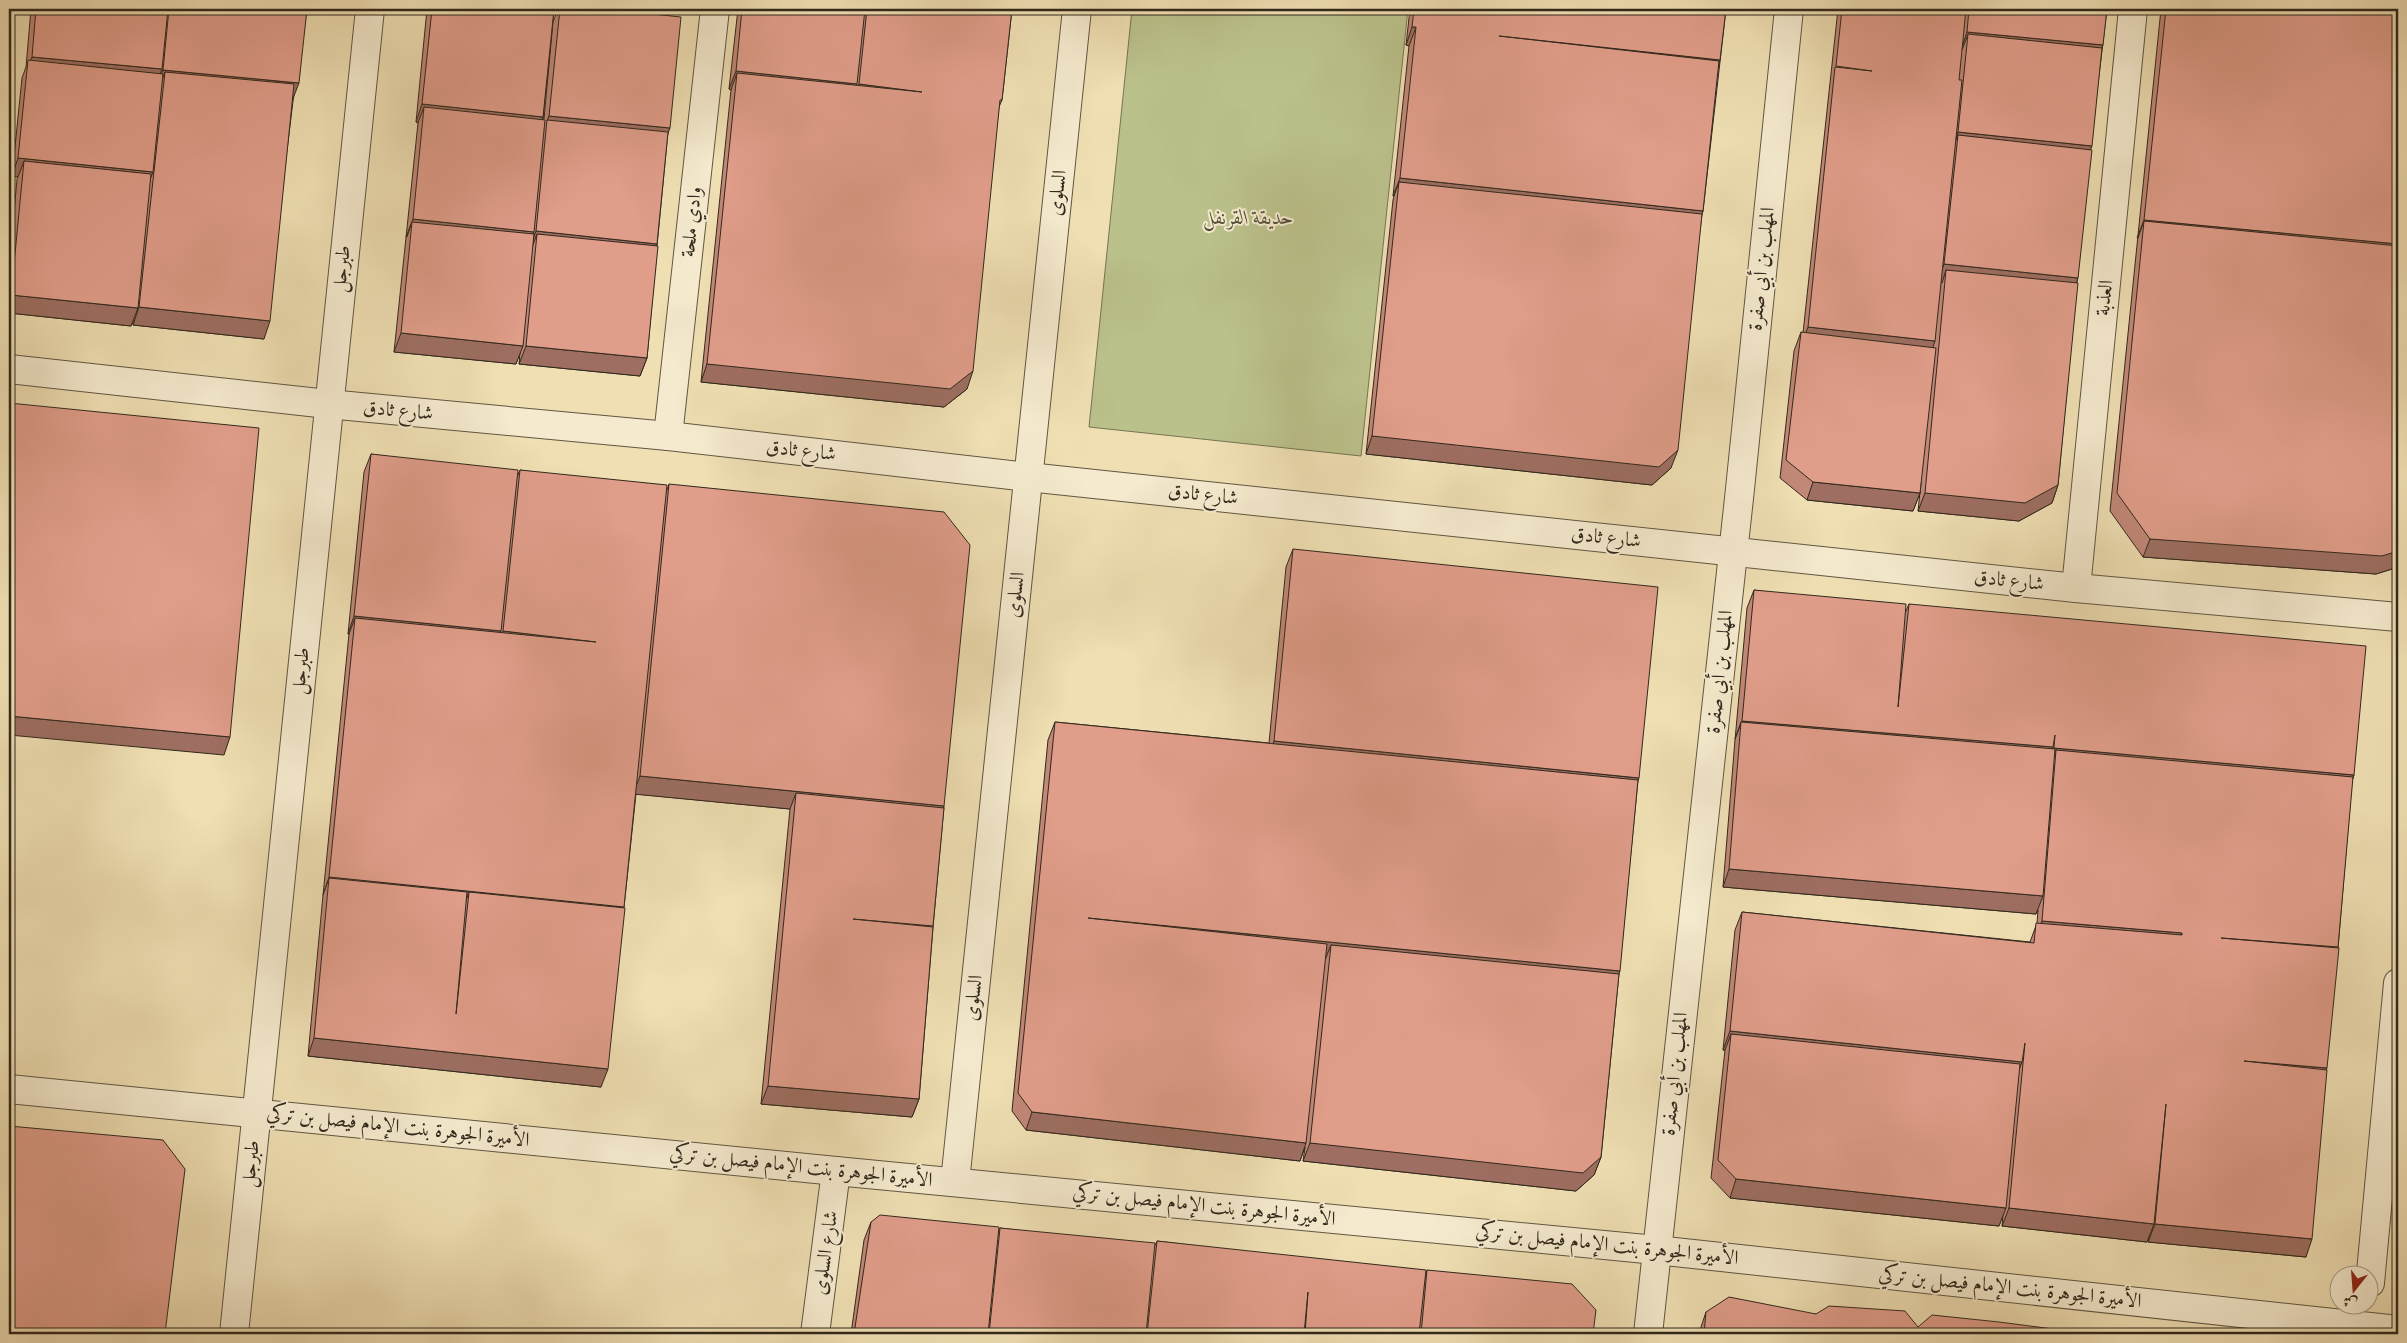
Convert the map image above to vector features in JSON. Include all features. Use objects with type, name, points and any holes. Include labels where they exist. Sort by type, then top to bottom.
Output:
[{"type":"street","name":"طبرجل","points":[[234,1334],[370,9]]},
{"type":"street","name":"وادي ملحة","points":[[668,436],[715,9]]},
{"type":"street","name":"السلوى","points":[[955,1182],[1077,9]]},
{"type":"street","name":"المهلب بن أبي صفرة","points":[[1648,1334],[1733,552],[1789,9]]},
{"type":"street","name":"العذبة","points":[[2076,588],[2133,9]]},
{"type":"street","name":"شارع ثادق","points":[[9,369],[328,404],[668,436],[1028,477],[2076,588],[2398,617]]},
{"type":"street","points":[[2372,1266],[2398,983]]},
{"type":"street","name":"الأميرة الجوهرة بنت الإمام فيصل بن تركي","points":[[9,1089],[1656,1250],[2366,1322],[2398,1330]]},
{"type":"street","name":"شارع السلوى","points":[[815,1334],[836,1171]]},
{"type":"green space","name":"حديقة القرنفل","points":[[1132,9],[1408,9],[1361,456],[1089,427]]},
{"type":"building","points":[[36,9],[168,9],[162,69],[32,57]]},
{"type":"building","points":[[169,9],[307,9],[299,83],[163,70]]},
{"type":"building","points":[[432,9],[554,9],[543,117],[422,104]]},
{"type":"building","points":[[560,9],[605,9],[681,17],[670,128],[549,116]]},
{"type":"building","points":[[742,9],[865,9],[857,84],[736,71]]},
{"type":"building","points":[[867,9],[1012,9],[1002,100],[1000,100],[973,371],[950,389],[707,364],[737,73],[922,92],[859,84]]},
{"type":"building","points":[[1414,9],[1726,9],[1720,60],[1499,36],[1719,61],[1703,211],[1400,178],[1416,27],[1412,27]]},
{"type":"building","points":[[1842,9],[1966,9],[1959,80],[1962,80],[1935,341],[1808,327],[1835,67],[1872,71],[1836,66]]},
{"type":"building","points":[[1969,9],[2107,9],[2103,45],[1967,32]]},
{"type":"building","points":[[2166,9],[2398,9],[2398,244],[2144,220]]},
{"type":"building","points":[[1968,34],[2102,48],[2092,146],[1958,132]]},
{"type":"building","points":[[28,60],[163,74],[153,172],[18,158]]},
{"type":"building","points":[[165,72],[294,84],[270,321],[139,307]]},
{"type":"building","points":[[424,107],[545,120],[534,232],[413,219]]},
{"type":"building","points":[[547,120],[668,132],[657,244],[536,231]]},
{"type":"building","points":[[1958,135],[2092,150],[2078,278],[1944,264]]},
{"type":"building","points":[[24,161],[151,174],[138,308],[11,295]]},
{"type":"building","points":[[1399,182],[1702,214],[1678,450],[1659,467],[1372,436]]},
{"type":"building","points":[[2144,221],[2398,246],[2398,551],[2382,556],[2150,539],[2117,493]]},
{"type":"building","points":[[412,222],[534,234],[523,346],[401,333]]},
{"type":"building","points":[[537,234],[658,246],[647,358],[526,346]]},
{"type":"building","points":[[1946,270],[2078,283],[2058,485],[2025,503],[1925,493]]},
{"type":"building","points":[[1801,332],[1936,348],[1920,493],[1813,482],[1786,460]]},
{"type":"building","points":[[9,403],[259,428],[230,737],[9,716]]},
{"type":"building","points":[[371,454],[518,470],[501,631],[354,616]]},
{"type":"building","points":[[520,470],[667,485],[624,907],[329,877],[355,618],[596,642],[503,631]]},
{"type":"building","points":[[669,484],[944,512],[970,545],[944,806],[640,776]]},
{"type":"building","points":[[1293,549],[1658,587],[1639,778],[1274,741]]},
{"type":"building","points":[[1754,590],[1906,604],[1898,707],[1909,604],[2366,646],[2354,775],[2054,748],[2055,735],[2053,747],[1742,721]]},
{"type":"building","points":[[1055,722],[1638,780],[1620,971],[1088,918],[1327,944],[1306,1143],[1032,1112],[1018,1093]]},
{"type":"building","points":[[1741,722],[2055,749],[2043,896],[1729,869]]},
{"type":"building","points":[[2056,750],[2353,777],[2338,947],[2221,938],[2339,948],[2327,1068],[2244,1061],[2327,1070],[2312,1239],[2155,1224],[2166,1104],[2154,1224],[2009,1208],[2025,1043],[2022,1062],[1730,1031],[1742,912],[2034,943],[2036,923],[2182,935],[2182,933],[2042,921]]},
{"type":"building","points":[[796,793],[944,808],[933,926],[853,919],[933,927],[919,1099],[768,1086]]},
{"type":"building","points":[[329,878],[467,892],[456,1014],[469,892],[625,908],[608,1069],[314,1038]]},
{"type":"building","points":[[1331,945],[1619,974],[1601,1157],[1583,1173],[1310,1143]]},
{"type":"building","points":[[1731,1034],[2020,1064],[2006,1208],[1736,1179],[1718,1160]]},
{"type":"building","points":[[9,1126],[163,1140],[185,1169],[165,1334],[9,1334]]},
{"type":"building","points":[[880,1215],[999,1227],[988,1334],[854,1334],[871,1222]]},
{"type":"building","points":[[1000,1228],[1155,1243],[1146,1334],[989,1334]]},
{"type":"building","points":[[1157,1241],[1426,1270],[1419,1334],[1305,1334],[1308,1292],[1304,1334],[1147,1334]]},
{"type":"building","points":[[1427,1270],[1572,1284],[1596,1310],[1593,1334],[1421,1334]]},
{"type":"building","points":[[1729,1297],[1816,1314],[1829,1306],[1905,1311],[1918,1327],[1932,1315],[2092,1334],[1704,1334],[1706,1312]]}]
